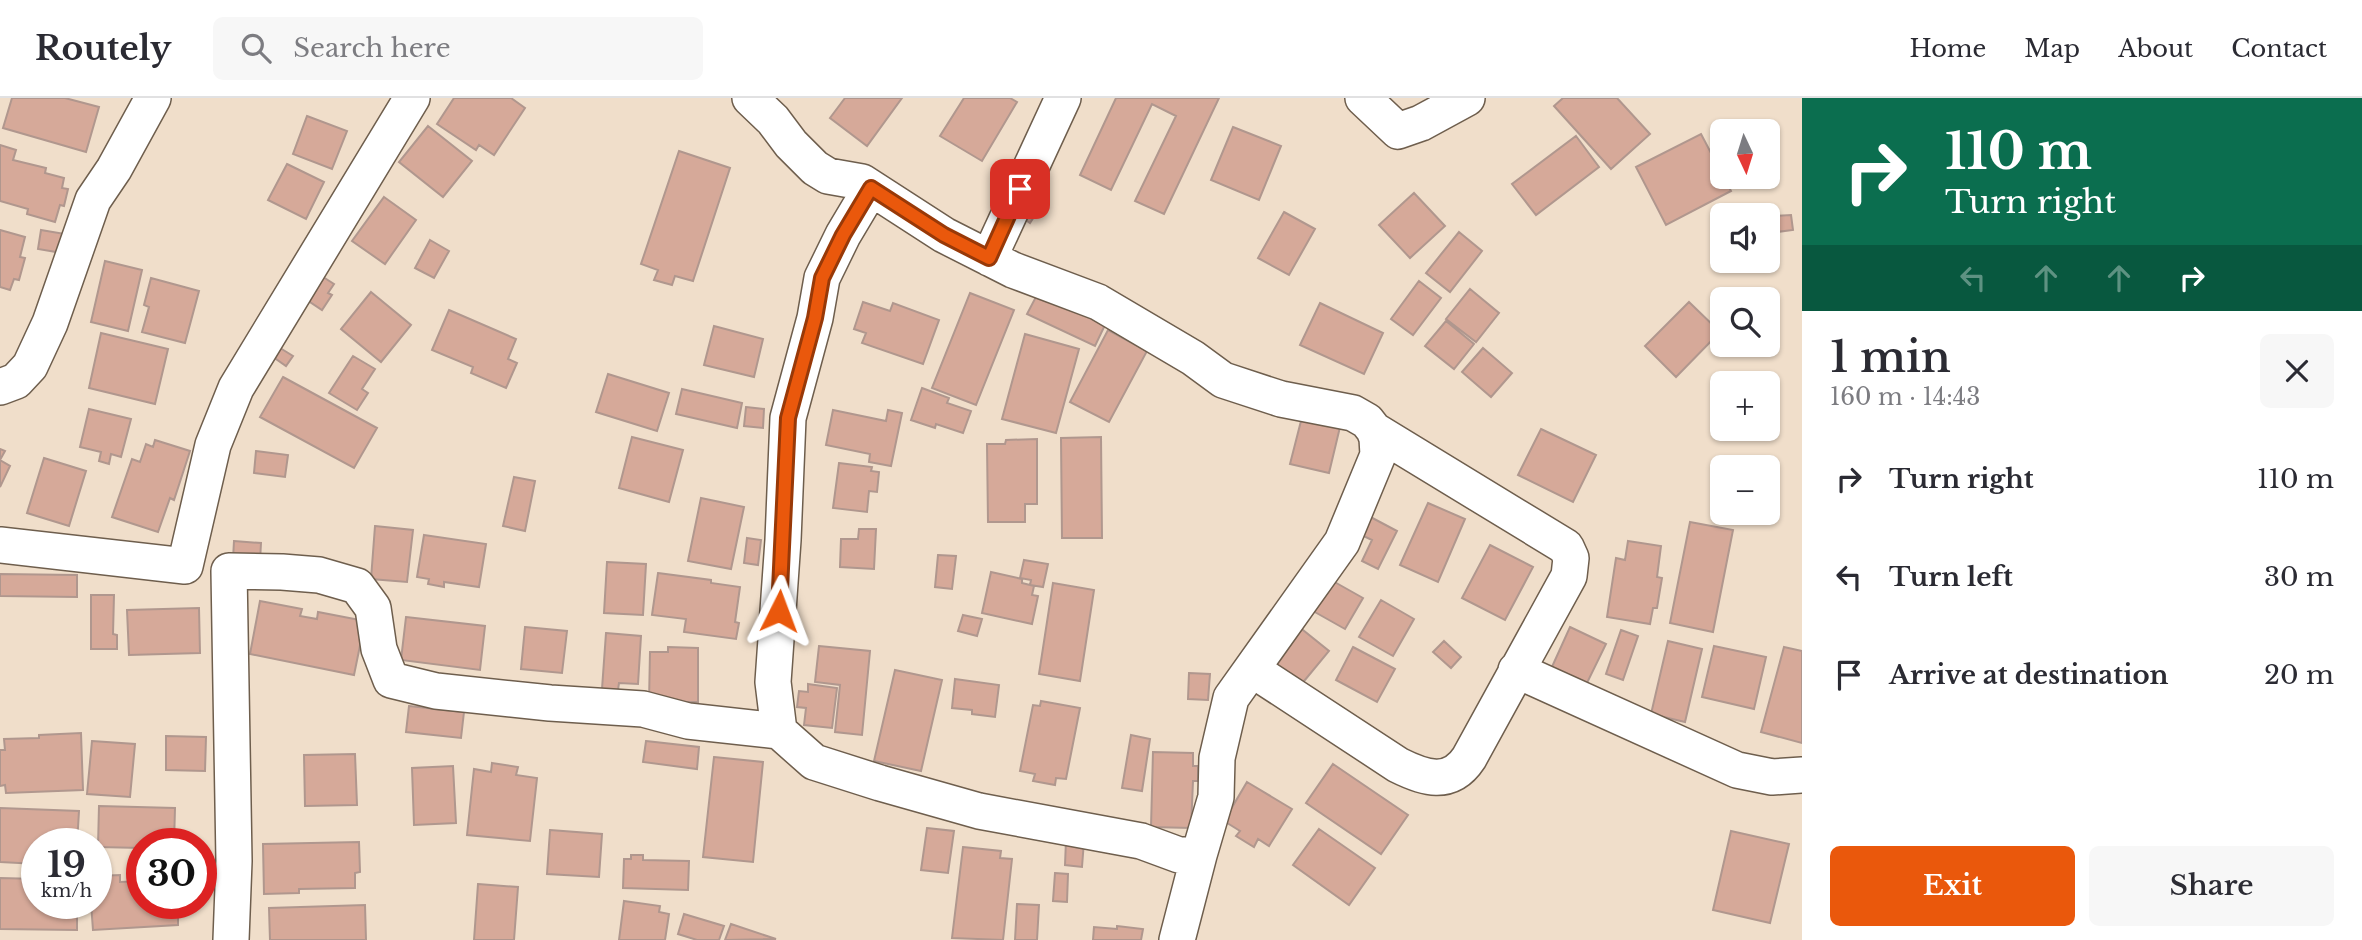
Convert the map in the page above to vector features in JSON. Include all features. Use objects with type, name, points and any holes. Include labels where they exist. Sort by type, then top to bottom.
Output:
[{"type":"street","points":[[0,387],[16,382],[30,366],[50,323],[93,200],[114,169],[153,98]]},
{"type":"street","points":[[0,545],[185,566],[212,445],[236,388],[412,98]]},
{"type":"street","points":[[750,98],[815,168],[828,176],[851,179],[871,188],[944,235],[989,258],[1013,270],[1098,302],[1194,358],[1223,380],[1246,390],[1281,399],[1353,413],[1367,421],[1374,430],[1378,455],[1342,542],[1231,698],[1217,758],[1216,797],[1177,940]]},
{"type":"street","points":[[989,258],[1063,98]]},
{"type":"street","points":[[1363,98],[1398,131],[1421,123],[1467,98]]},
{"type":"street","points":[[779,731],[773,682],[788,418],[815,318],[822,278],[843,235],[871,188]]},
{"type":"street","points":[[1253,670],[1398,765],[1419,776],[1438,778],[1462,768],[1569,576],[1571,558],[1566,547],[1374,430]]},
{"type":"street","points":[[231,940],[234,861],[229,571],[319,575],[357,586],[373,608],[379,649],[391,680],[436,691],[643,709],[688,721],[779,731],[814,762],[880,783],[979,811],[1142,841],[1179,855],[1199,855]]},
{"type":"street","points":[[1516,670],[1737,770],[1772,777],[1802,775]]},
{"type":"building","points":[[12,98],[65,98],[99,107],[86,152],[3,128]]},
{"type":"building","points":[[454,98],[511,98],[525,108],[494,155],[479,145],[476,150],[437,124]]},
{"type":"building","points":[[845,98],[902,98],[867,146],[830,118]]},
{"type":"building","points":[[964,98],[1010,98],[1017,102],[982,161],[940,136]]},
{"type":"building","points":[[1116,98],[1219,98],[1164,214],[1135,201],[1176,116],[1152,104],[1111,190],[1080,175]]},
{"type":"building","points":[[1563,98],[1617,98],[1650,134],[1611,169],[1554,106]]},
{"type":"building","points":[[307,116],[347,131],[332,169],[293,154]]},
{"type":"building","points":[[428,126],[472,161],[443,197],[399,162]]},
{"type":"building","points":[[1233,127],[1281,146],[1259,200],[1211,180]]},
{"type":"building","points":[[1701,134],[1710,151],[1710,189],[1731,191],[1666,225],[1636,167]]},
{"type":"building","points":[[1576,136],[1599,167],[1536,215],[1512,184]]},
{"type":"building","points":[[0,145],[16,150],[13,160],[46,168],[45,173],[64,178],[62,188],[68,189],[64,206],[60,205],[55,222],[27,214],[28,209],[0,201]]},
{"type":"building","points":[[679,151],[730,168],[693,281],[675,276],[672,285],[654,280],[658,270],[641,264]]},
{"type":"building","points":[[287,164],[324,182],[306,219],[268,200]]},
{"type":"building","points":[[1414,193],[1445,226],[1410,258],[1379,225]]},
{"type":"building","points":[[384,197],[416,220],[385,264],[352,241]]},
{"type":"building","points":[[1031,198],[1042,204],[1030,223],[1020,216]]},
{"type":"building","points":[[1284,212],[1315,229],[1289,275],[1258,258]]},
{"type":"building","points":[[1791,215],[1793,230],[1780,232],[1780,216]]},
{"type":"building","points":[[0,230],[25,237],[20,257],[25,258],[19,280],[14,279],[10,290],[0,287]]},
{"type":"building","points":[[41,230],[65,234],[62,253],[38,249]]},
{"type":"building","points":[[1459,232],[1482,251],[1450,292],[1426,273]]},
{"type":"building","points":[[430,240],[449,251],[434,278],[415,268]]},
{"type":"building","points":[[105,261],[142,270],[128,331],[91,322]]},
{"type":"building","points":[[320,275],[334,284],[328,293],[332,295],[322,310],[301,296]]},
{"type":"building","points":[[151,278],[199,291],[185,343],[142,332],[149,307],[144,305]]},
{"type":"building","points":[[1419,281],[1441,298],[1413,335],[1391,319]]},
{"type":"building","points":[[1470,289],[1499,313],[1476,342],[1446,319]]},
{"type":"building","points":[[371,292],[411,325],[381,362],[341,329]]},
{"type":"building","points":[[970,293],[1014,310],[976,405],[932,388]]},
{"type":"building","points":[[1038,293],[1105,325],[1095,346],[1027,314]]},
{"type":"building","points":[[863,302],[890,311],[893,303],[939,320],[923,364],[862,343],[866,333],[854,329]]},
{"type":"building","points":[[1689,302],[1710,322],[1710,342],[1676,377],[1645,346]]},
{"type":"building","points":[[1320,303],[1383,333],[1364,374],[1300,345]]},
{"type":"building","points":[[449,310],[516,339],[508,359],[517,363],[506,388],[471,373],[473,367],[432,350]]},
{"type":"building","points":[[1446,321],[1474,344],[1454,369],[1425,346]]},
{"type":"building","points":[[714,326],[763,339],[754,377],[704,365]]},
{"type":"building","points":[[1108,330],[1147,351],[1109,422],[1070,402]]},
{"type":"building","points":[[101,333],[168,349],[155,404],[89,388]]},
{"type":"building","points":[[1025,334],[1079,349],[1056,433],[1002,419]]},
{"type":"building","points":[[272,343],[293,356],[286,366],[266,352]]},
{"type":"building","points":[[1483,348],[1512,373],[1491,397],[1462,372]]},
{"type":"building","points":[[353,356],[375,369],[362,389],[368,393],[357,410],[329,393]]},
{"type":"building","points":[[608,374],[669,393],[657,431],[596,412]]},
{"type":"building","points":[[283,377],[377,428],[354,468],[260,417]]},
{"type":"building","points":[[922,388],[949,398],[947,403],[971,411],[963,433],[936,424],[935,428],[911,420]]},
{"type":"building","points":[[682,389],[742,403],[737,428],[676,414]]},
{"type":"building","points":[[746,407],[764,409],[763,428],[744,426]]},
{"type":"building","points":[[89,409],[131,419],[121,457],[111,454],[109,464],[99,461],[101,452],[80,447]]},
{"type":"building","points":[[833,410],[886,421],[888,410],[902,413],[891,466],[869,462],[870,454],[826,445]]},
{"type":"building","points":[[1302,417],[1340,427],[1329,473],[1290,464]]},
{"type":"building","points":[[1541,429],[1596,455],[1573,502],[1518,475]]},
{"type":"building","points":[[632,437],[683,450],[669,502],[619,488]]},
{"type":"building","points":[[1101,437],[1102,538],[1062,538],[1061,438]]},
{"type":"building","points":[[1037,439],[1037,504],[1025,504],[1025,522],[988,522],[987,444]]},
{"type":"building","points":[[155,440],[190,451],[174,500],[170,498],[158,532],[112,517],[132,459],[140,462],[146,444],[153,447]]},
{"type":"building","points":[[256,451],[288,455],[285,477],[254,473]]},
{"type":"building","points":[[44,458],[86,471],[69,526],[27,513]]},
{"type":"building","points":[[0,460],[10,466],[0,487]]},
{"type":"building","points":[[839,463],[872,467],[871,471],[879,472],[877,492],[869,491],[867,512],[833,508]]},
{"type":"building","points":[[514,477],[535,481],[525,531],[503,526]]},
{"type":"building","points":[[701,498],[744,507],[731,569],[688,561]]},
{"type":"building","points":[[1428,503],[1465,519],[1438,582],[1400,565]]},
{"type":"building","points":[[1363,513],[1397,531],[1378,569],[1362,561],[1372,540],[1353,531]]},
{"type":"building","points":[[1690,522],[1733,530],[1713,632],[1670,623]]},
{"type":"building","points":[[375,526],[413,530],[407,582],[371,579]]},
{"type":"building","points":[[859,529],[876,529],[874,569],[840,567],[841,539],[858,539]]},
{"type":"building","points":[[424,535],[486,544],[479,587],[444,582],[444,587],[428,584],[429,579],[417,577]]},
{"type":"building","points":[[747,538],[761,540],[758,565],[744,563]]},
{"type":"building","points":[[234,541],[261,543],[260,561],[233,559]]},
{"type":"building","points":[[1628,541],[1661,546],[1657,577],[1662,578],[1657,608],[1653,608],[1650,624],[1607,617],[1616,558],[1625,560]]},
{"type":"building","points":[[1490,545],[1533,567],[1505,620],[1462,598]]},
{"type":"building","points":[[938,555],[956,556],[952,589],[935,587]]},
{"type":"building","points":[[1024,560],[1048,564],[1043,587],[1030,585],[1031,580],[1020,578]]},
{"type":"building","points":[[607,562],[646,564],[643,615],[604,613]]},
{"type":"building","points":[[991,572],[1022,579],[1022,583],[1034,586],[1032,595],[1038,596],[1032,624],[982,613]]},
{"type":"building","points":[[658,573],[740,587],[735,622],[739,623],[736,639],[684,632],[686,619],[652,615]]},
{"type":"building","points":[[0,574],[77,575],[77,597],[0,596]]},
{"type":"building","points":[[1331,580],[1363,598],[1345,629],[1313,611]]},
{"type":"building","points":[[1053,583],[1094,590],[1080,681],[1039,674]]},
{"type":"building","points":[[91,595],[114,595],[113,634],[117,635],[117,649],[91,649]]},
{"type":"building","points":[[1381,600],[1414,619],[1393,656],[1359,637]]},
{"type":"building","points":[[260,601],[302,609],[300,616],[317,619],[318,612],[365,621],[354,675],[250,654]]},
{"type":"building","points":[[199,608],[200,653],[129,655],[127,610]]},
{"type":"building","points":[[963,615],[982,619],[977,636],[958,631]]},
{"type":"building","points":[[406,617],[485,626],[480,670],[401,660]]},
{"type":"building","points":[[1298,626],[1329,651],[1300,686],[1269,661]]},
{"type":"building","points":[[525,627],[567,631],[562,673],[521,669]]},
{"type":"building","points":[[1570,627],[1606,644],[1586,685],[1551,669]]},
{"type":"building","points":[[1621,630],[1638,636],[1623,680],[1606,674]]},
{"type":"building","points":[[606,633],[641,636],[638,684],[619,683],[618,690],[602,689]]},
{"type":"building","points":[[1444,641],[1461,657],[1451,668],[1433,652]]},
{"type":"building","points":[[1668,641],[1702,649],[1685,722],[1651,714]]},
{"type":"building","points":[[819,646],[870,651],[862,735],[835,732],[840,685],[815,682]]},
{"type":"building","points":[[1714,646],[1766,657],[1754,709],[1702,697]]},
{"type":"building","points":[[668,647],[698,648],[698,702],[649,702],[650,652],[668,652]]},
{"type":"building","points":[[1353,647],[1395,669],[1377,702],[1336,680]]},
{"type":"building","points":[[1784,647],[1802,651],[1802,743],[1761,732]]},
{"type":"building","points":[[895,670],[942,680],[921,771],[874,761]]},
{"type":"building","points":[[1189,673],[1210,674],[1208,700],[1188,699]]},
{"type":"building","points":[[955,679],[999,685],[995,717],[972,714],[972,710],[952,708]]},
{"type":"building","points":[[808,684],[837,688],[832,728],[804,725],[806,708],[797,707],[799,691],[808,692]]},
{"type":"building","points":[[1041,701],[1080,708],[1066,779],[1056,778],[1055,785],[1033,781],[1035,774],[1020,771],[1033,705],[1040,706]]},
{"type":"building","points":[[409,706],[464,712],[461,738],[406,732]]},
{"type":"building","points":[[81,733],[83,790],[6,793],[5,785],[0,786],[0,750],[5,750],[4,739]]},
{"type":"building","points":[[1131,735],[1150,739],[1142,791],[1122,788]]},
{"type":"building","points":[[166,736],[206,737],[205,771],[166,770]]},
{"type":"building","points":[[92,741],[135,744],[130,797],[87,794]]},
{"type":"building","points":[[646,741],[699,747],[697,769],[643,762]]},
{"type":"building","points":[[1153,752],[1193,753],[1193,766],[1198,766],[1198,781],[1193,781],[1191,828],[1151,827]]},
{"type":"building","points":[[355,754],[357,805],[305,806],[304,755]]},
{"type":"building","points":[[714,757],[763,762],[753,862],[703,857]]},
{"type":"building","points":[[492,763],[518,767],[516,775],[537,778],[530,841],[467,835],[474,769],[491,772]]},
{"type":"building","points":[[1333,764],[1408,815],[1381,854],[1306,803]]},
{"type":"building","points":[[453,766],[456,823],[414,825],[412,768]]},
{"type":"building","points":[[1247,782],[1292,809],[1269,846],[1258,839],[1254,847],[1236,836],[1240,831],[1224,821]]},
{"type":"building","points":[[99,806],[175,808],[174,828],[126,828],[126,848],[112,847],[112,828],[98,828]]},
{"type":"building","points":[[0,808],[79,811],[78,828],[21,828],[21,863],[0,862]]},
{"type":"building","points":[[927,828],[954,831],[948,873],[921,870]]},
{"type":"building","points":[[1319,829],[1375,868],[1349,905],[1293,865]]},
{"type":"building","points":[[550,830],[602,834],[599,877],[547,874]]},
{"type":"building","points":[[1731,831],[1789,844],[1770,923],[1713,910]]},
{"type":"building","points":[[1066,840],[1084,841],[1082,867],[1065,865]]},
{"type":"building","points":[[359,842],[360,872],[355,873],[355,888],[299,889],[299,893],[264,894],[263,844]]},
{"type":"building","points":[[963,847],[1001,851],[1000,858],[1012,859],[1003,940],[952,938]]},
{"type":"building","points":[[631,855],[643,855],[643,860],[689,861],[688,890],[623,888],[624,859],[631,859]]},
{"type":"building","points":[[1055,873],[1068,874],[1067,902],[1053,901]]},
{"type":"building","points":[[112,875],[120,875],[120,882],[126,882],[126,919],[178,919],[178,925],[93,930],[92,919],[112,919]]},
{"type":"building","points":[[0,878],[21,879],[21,919],[77,919],[77,930],[0,929]]},
{"type":"building","points":[[478,884],[518,887],[514,940],[474,940]]},
{"type":"building","points":[[624,901],[660,906],[659,912],[669,914],[665,940],[619,940]]},
{"type":"building","points":[[1017,904],[1039,905],[1037,940],[1015,940]]},
{"type":"building","points":[[365,905],[366,940],[270,940],[269,908]]},
{"type":"building","points":[[684,914],[724,926],[719,940],[697,940],[678,934]]},
{"type":"building","points":[[731,924],[776,939],[725,940]]},
{"type":"building","points":[[1117,926],[1143,929],[1141,940],[1093,940],[1094,927],[1117,929]]},
{"type":"route","points":[[779,611],[788,418],[815,318],[822,278],[843,235],[871,188],[944,235],[989,258],[1020,189]]}]
